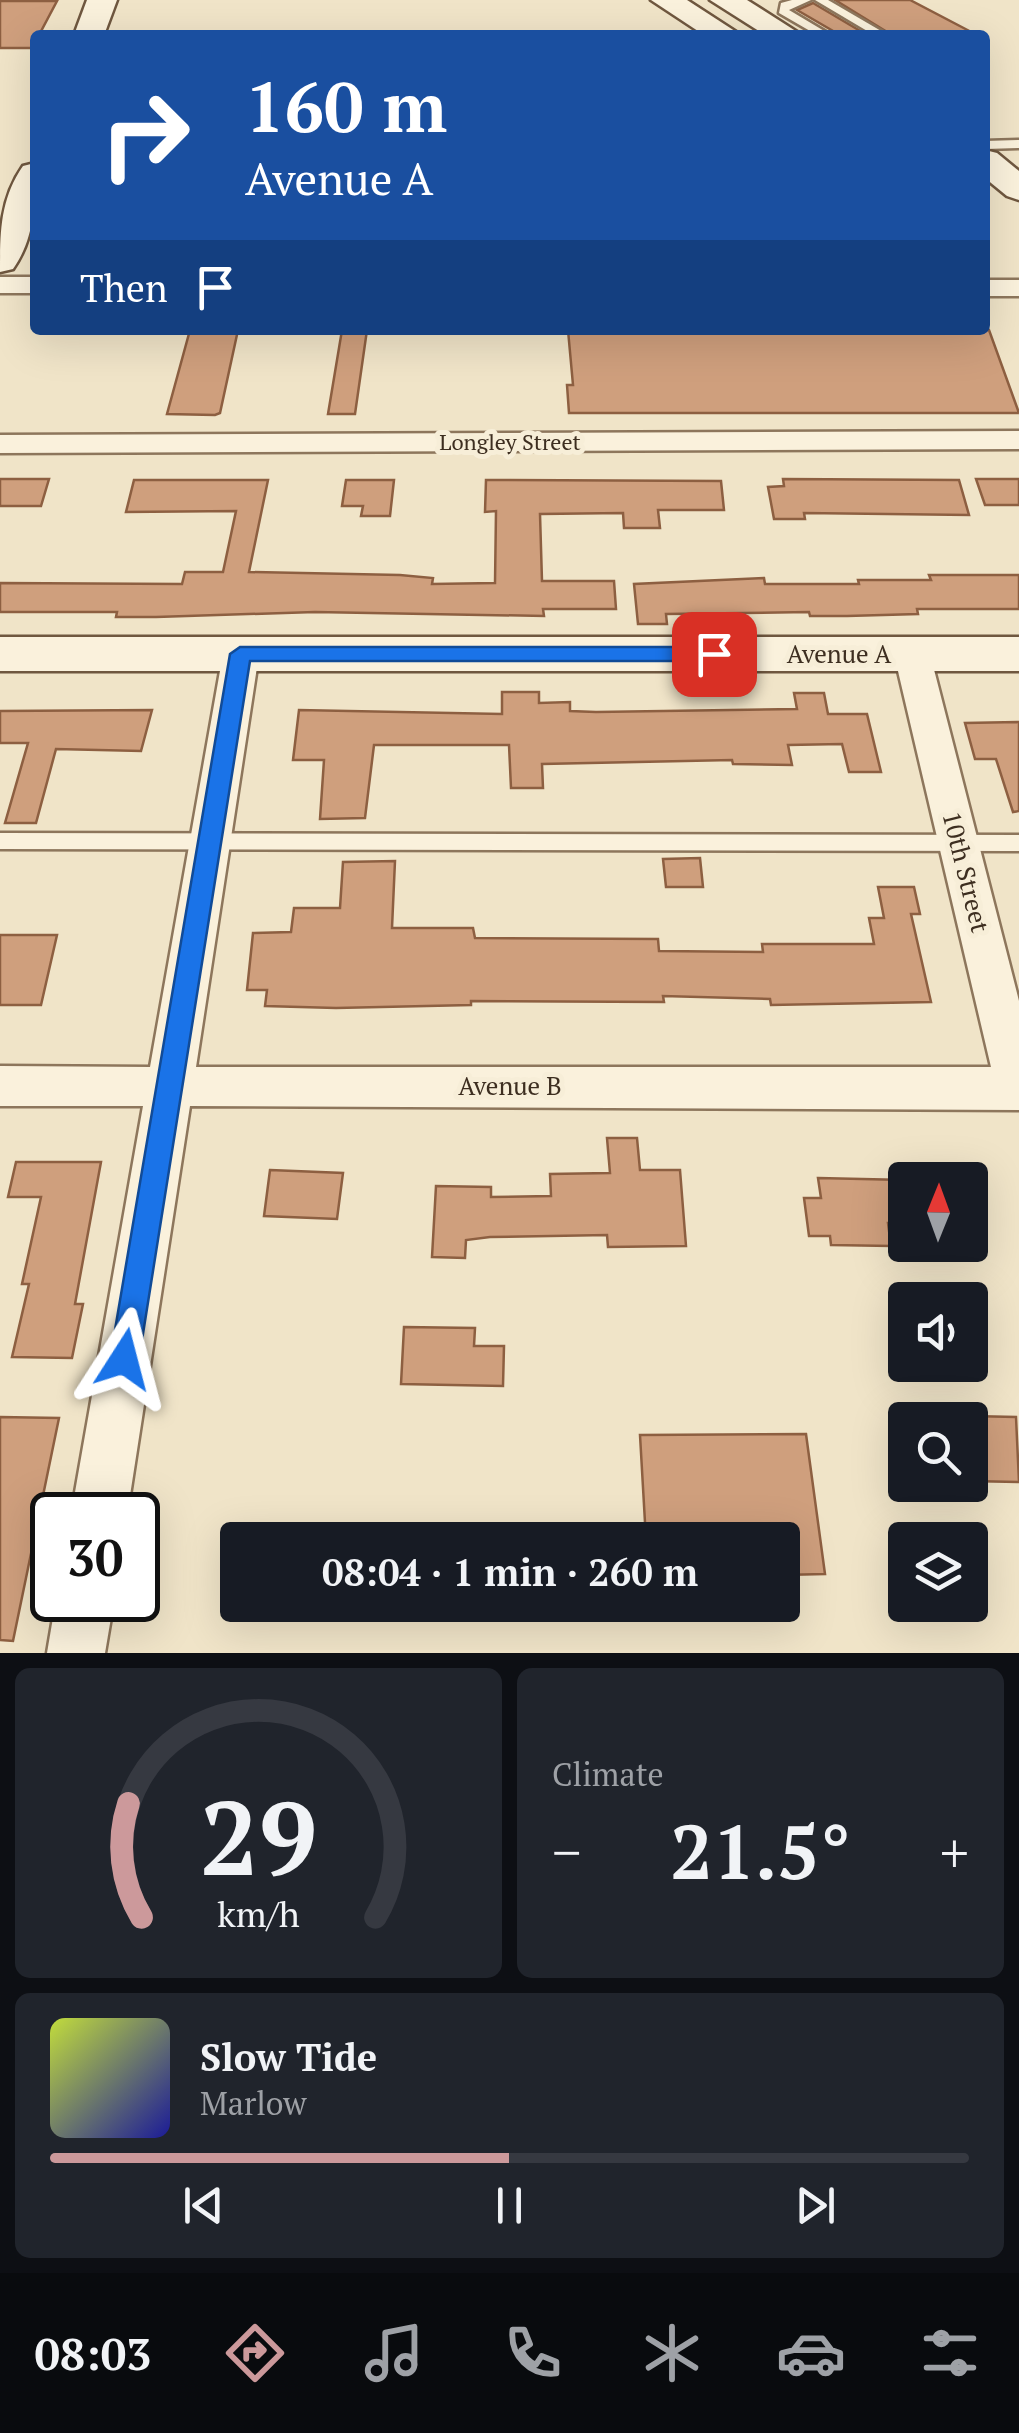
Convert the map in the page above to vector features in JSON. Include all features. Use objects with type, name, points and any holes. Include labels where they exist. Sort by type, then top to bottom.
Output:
[{"type":"street","points":[[91,30],[102,0]]},
{"type":"street","points":[[666,0],[717,30]]},
{"type":"street","points":[[726,0],[814,22]]},
{"type":"street","points":[[990,164],[1019,189]]},
{"type":"street","points":[[990,185],[1019,197]]},
{"type":"street","points":[[0,261],[30,186]]},
{"type":"street","points":[[0,284],[30,285]]},
{"type":"street","points":[[990,288],[1019,288]]},
{"type":"street","name":"Longley Street","points":[[0,444],[1019,440]]},
{"type":"street","name":"Avenue A","points":[[0,654],[1019,654]]},
{"type":"street","points":[[103,1492],[240,654]]},
{"type":"street","name":"10th Street","points":[[912,654],[1019,1088]]},
{"type":"street","name":"Avenue B","points":[[0,1086],[1019,1088]]},
{"type":"street","points":[[76,1653],[81,1622]]},
{"type":"lane","points":[[806,0],[814,22]]},
{"type":"lane","points":[[814,22],[824,6]]},
{"type":"lane","points":[[814,22],[856,30]]},
{"type":"lane","points":[[990,145],[1019,144]]},
{"type":"lane","points":[[0,841],[1019,842]]},
{"type":"building","points":[[835,0],[910,0],[967,30],[884,30]]},
{"type":"building","points":[[0,1],[57,1],[42,30],[30,30],[30,48],[0,48]]},
{"type":"building","points":[[813,3],[859,30],[831,30],[797,10]]},
{"type":"building","points":[[990,333],[1019,413],[569,413],[567,385],[573,385],[568,335]]},
{"type":"building","points":[[189,335],[237,335],[220,413],[167,414]]},
{"type":"building","points":[[341,335],[366,335],[355,414],[328,414]]},
{"type":"building","points":[[0,479],[49,479],[41,506],[0,506]]},
{"type":"building","points":[[783,479],[959,480],[969,515],[804,513],[805,519],[774,519],[768,487],[784,486]]},
{"type":"building","points":[[976,479],[1019,479],[1019,505],[985,505]]},
{"type":"building","points":[[134,480],[268,480],[249,572],[400,575],[433,578],[432,584],[495,583],[496,511],[485,512],[486,480],[721,481],[724,510],[658,510],[660,528],[624,528],[623,513],[540,514],[542,581],[614,581],[616,609],[543,609],[544,616],[315,612],[116,617],[117,612],[0,612],[0,583],[182,584],[185,572],[223,572],[236,511],[126,512]]},
{"type":"building","points":[[346,480],[394,480],[390,516],[361,516],[363,506],[342,506]]},
{"type":"building","points":[[929,575],[1019,575],[1019,609],[917,609],[918,614],[847,616],[810,616],[809,612],[666,614],[667,624],[638,624],[634,584],[764,578],[765,584],[859,584],[858,580],[931,580]]},
{"type":"building","points":[[502,692],[539,692],[539,703],[570,702],[570,711],[596,712],[797,709],[794,693],[824,693],[828,714],[867,714],[881,772],[849,772],[842,744],[788,745],[792,765],[733,764],[732,760],[542,764],[543,788],[511,788],[509,745],[374,745],[365,818],[320,819],[324,760],[293,760],[299,710],[502,714]]},
{"type":"building","points":[[152,710],[141,751],[56,749],[36,823],[5,823],[28,743],[0,743],[0,711]]},
{"type":"building","points":[[1019,722],[1019,811],[1013,812],[996,759],[975,759],[965,723]]},
{"type":"building","points":[[700,858],[703,887],[666,887],[663,859]]},
{"type":"building","points":[[395,861],[392,928],[473,928],[475,938],[658,939],[659,951],[763,952],[762,944],[874,944],[869,918],[884,918],[878,887],[914,887],[920,914],[911,914],[931,1002],[771,1005],[770,999],[663,996],[664,1002],[471,1001],[471,1005],[336,1008],[265,1006],[267,990],[247,990],[253,933],[291,932],[294,908],[340,908],[343,862]]},
{"type":"building","points":[[0,935],[57,935],[41,1005],[0,1005]]},
{"type":"building","points":[[607,1138],[637,1138],[640,1170],[680,1170],[686,1246],[608,1247],[607,1235],[490,1237],[466,1240],[465,1258],[432,1257],[436,1186],[491,1187],[491,1197],[551,1196],[550,1174],[610,1173]]},
{"type":"building","points":[[16,1162],[101,1162],[75,1304],[83,1304],[72,1358],[12,1357],[29,1284],[22,1284],[41,1197],[8,1197]]},
{"type":"building","points":[[270,1170],[343,1173],[337,1219],[264,1216]]},
{"type":"building","points":[[818,1178],[888,1180],[888,1246],[831,1245],[830,1236],[809,1236],[804,1198],[821,1198]]},
{"type":"building","points":[[404,1327],[475,1328],[474,1346],[504,1346],[503,1386],[401,1384]]},
{"type":"building","points":[[988,1416],[1016,1417],[1019,1482],[988,1481]]},
{"type":"building","points":[[0,1417],[59,1418],[44,1492],[30,1492],[30,1559],[13,1641],[0,1640]]},
{"type":"building","points":[[806,1434],[825,1574],[800,1575],[800,1522],[645,1522],[640,1435]]},
{"type":"route","points":[[124,1359],[240,654],[714,654]]}]
